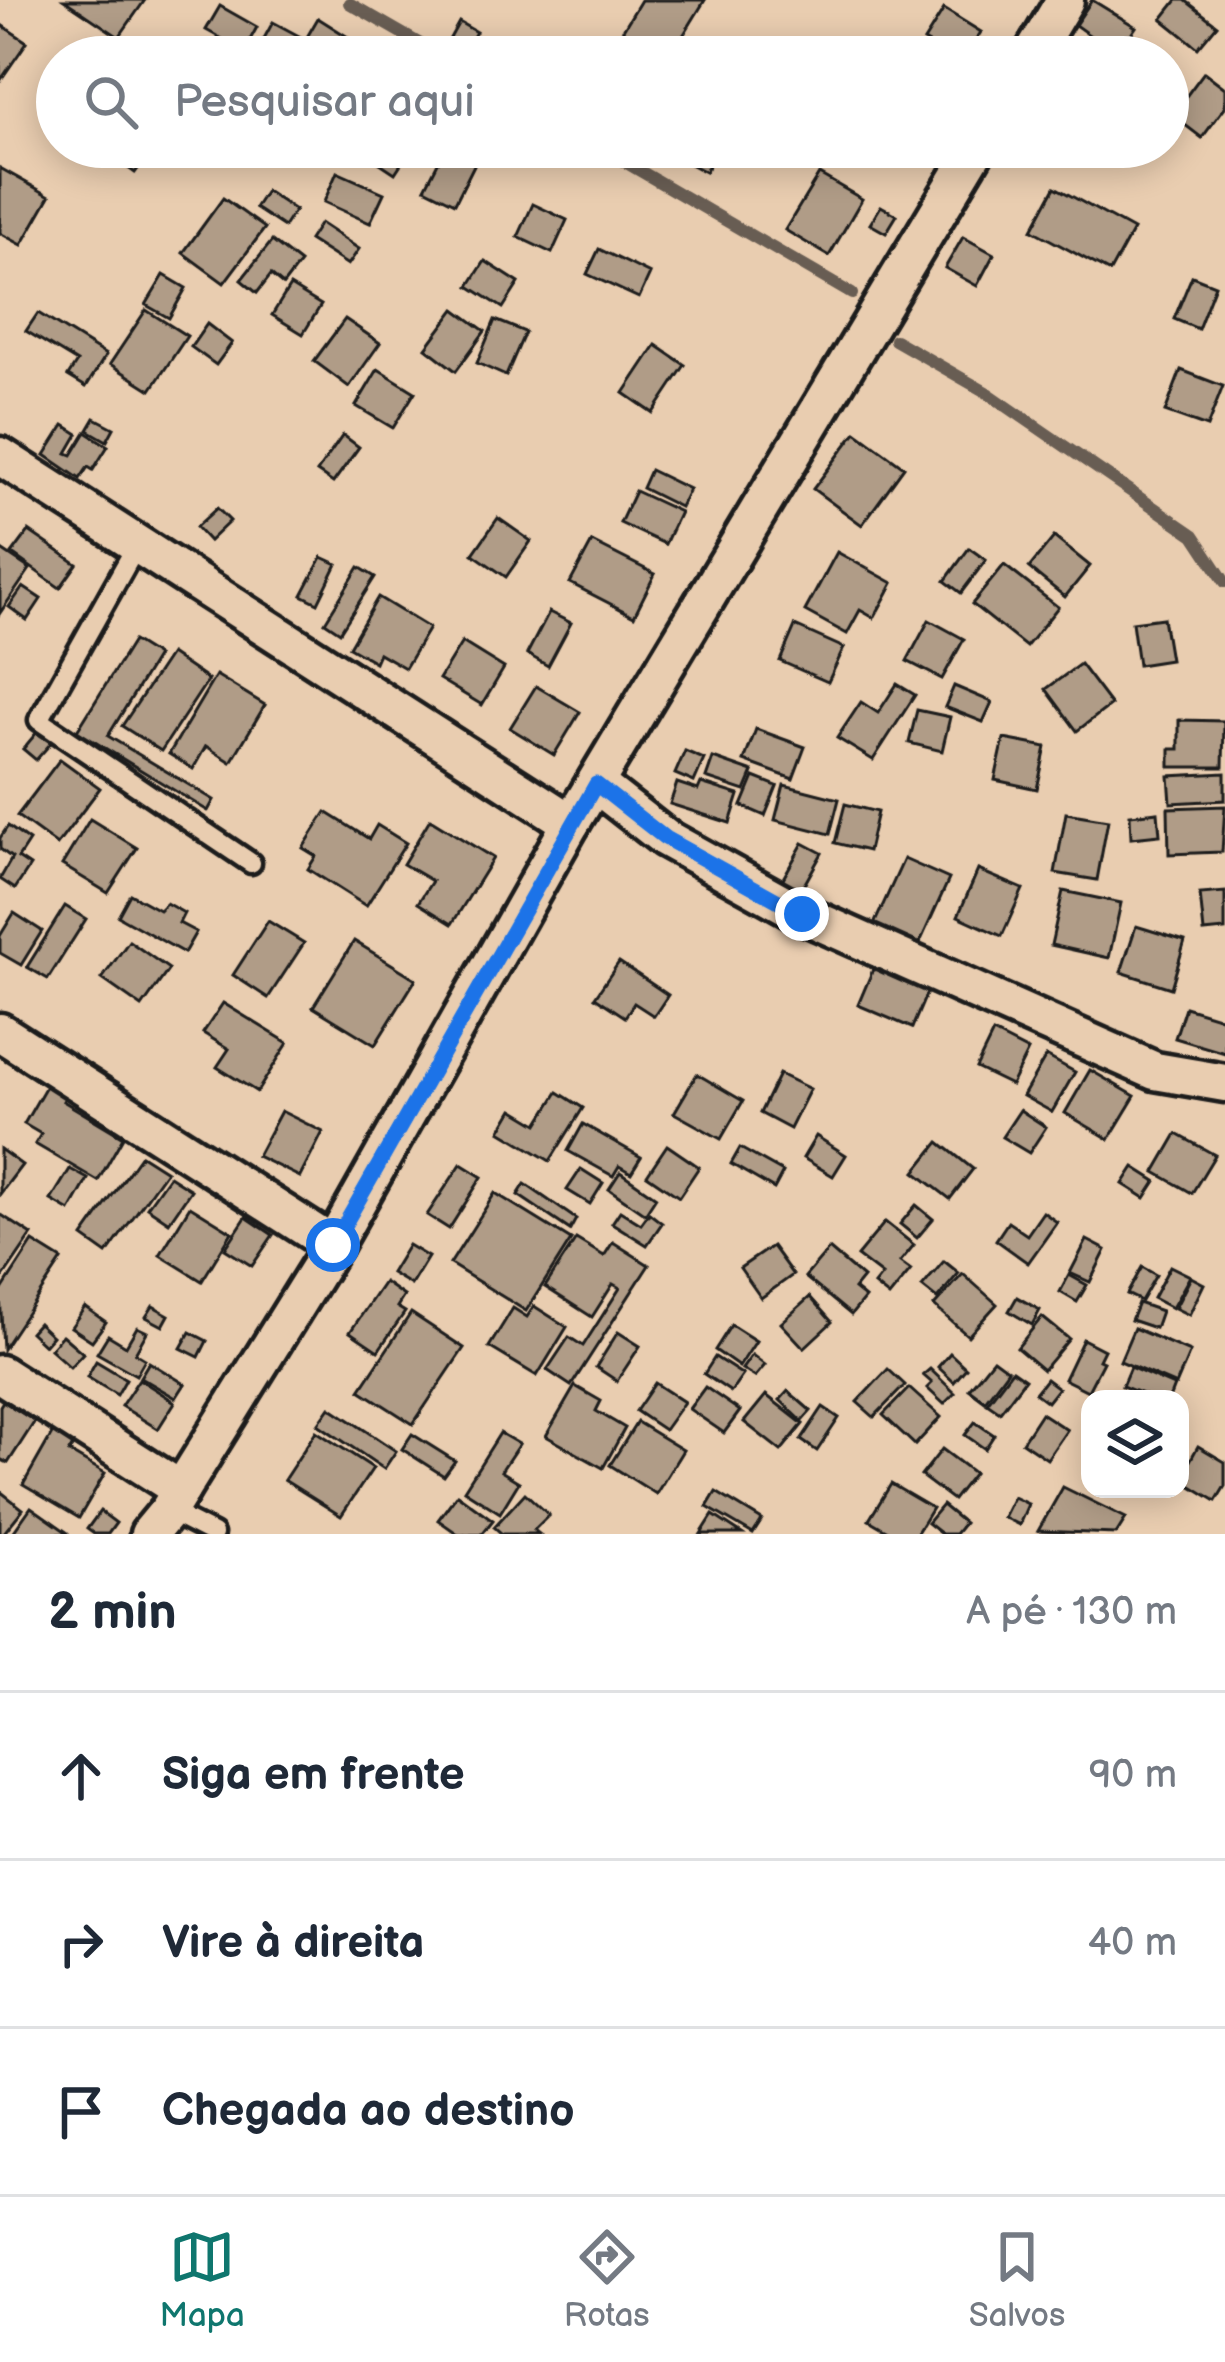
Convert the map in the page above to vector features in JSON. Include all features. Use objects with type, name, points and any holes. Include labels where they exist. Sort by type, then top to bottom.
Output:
[{"type":"street","points":[[1044,36],[1065,0]]},
{"type":"street","points":[[0,1374],[166,1512],[333,1245],[571,823],[964,168]]},
{"type":"street","points":[[0,456],[571,823]]},
{"type":"street","points":[[596,784],[665,838],[802,914],[1155,1071],[1225,1083]]},
{"type":"street","points":[[0,1032],[333,1245]]},
{"type":"lane","points":[[137,544],[39,720],[251,863]]},
{"type":"lane","points":[[166,1512],[213,1534]]},
{"type":"building","points":[[64,0],[145,0],[118,36]]},
{"type":"building","points":[[641,0],[705,0],[683,36],[621,33]]},
{"type":"building","points":[[1092,0],[1136,27],[1130,36],[1090,36],[1075,25]]},
{"type":"building","points":[[1177,0],[1185,0],[1217,25],[1198,48],[1189,36],[1162,19]]},
{"type":"building","points":[[220,6],[257,27],[252,36],[217,36],[206,30]]},
{"type":"building","points":[[944,9],[981,32],[978,36],[927,36]]},
{"type":"building","points":[[318,18],[346,36],[308,36]]},
{"type":"building","points":[[273,22],[299,36],[265,36]]},
{"type":"building","points":[[459,22],[476,32],[474,36],[451,36]]},
{"type":"building","points":[[0,24],[27,42],[0,81]]},
{"type":"building","points":[[1204,72],[1225,88],[1225,107],[1202,138],[1189,128],[1189,92]]},
{"type":"building","points":[[0,168],[50,196],[22,245],[0,233]]},
{"type":"building","points":[[435,168],[472,168],[455,203],[425,188]]},
{"type":"building","points":[[337,172],[384,193],[370,223],[324,202]]},
{"type":"building","points":[[819,174],[862,199],[829,256],[785,230]]},
{"type":"building","points":[[1055,187],[1133,230],[1110,272],[1032,230]]},
{"type":"building","points":[[266,191],[295,210],[284,227],[255,208]]},
{"type":"building","points":[[223,198],[265,228],[224,283],[183,253]]},
{"type":"building","points":[[533,204],[567,220],[552,253],[518,237]]},
{"type":"building","points":[[881,206],[897,215],[886,233],[870,224]]},
{"type":"building","points":[[320,223],[359,249],[348,265],[309,240]]},
{"type":"building","points":[[963,237],[994,254],[977,286],[945,268]]},
{"type":"building","points":[[272,241],[300,263],[283,285],[271,275],[257,293],[241,280]]},
{"type":"building","points":[[599,249],[650,274],[639,298],[587,274]]},
{"type":"building","points":[[485,261],[519,283],[503,308],[469,286]]},
{"type":"building","points":[[164,275],[186,288],[169,318],[146,305]]},
{"type":"building","points":[[1192,276],[1215,285],[1198,329],[1174,319]]},
{"type":"building","points":[[290,286],[321,305],[303,334],[272,315]]},
{"type":"building","points":[[455,309],[485,331],[456,371],[426,348]]},
{"type":"building","points":[[146,310],[187,336],[151,390],[110,364]]},
{"type":"building","points":[[38,313],[106,355],[86,387],[68,376],[77,362],[26,331]]},
{"type":"building","points":[[345,319],[380,343],[349,387],[314,361]]},
{"type":"building","points":[[495,320],[525,332],[506,376],[477,363]]},
{"type":"building","points":[[207,324],[232,343],[216,365],[191,347]]},
{"type":"building","points":[[656,345],[685,365],[653,413],[624,393]]},
{"type":"building","points":[[378,369],[415,392],[393,428],[356,406]]},
{"type":"building","points":[[1181,370],[1223,386],[1207,427],[1165,412]]},
{"type":"building","points":[[95,418],[114,428],[107,441],[88,430]]},
{"type":"building","points":[[64,425],[78,434],[67,453],[72,455],[86,432],[108,446],[93,470],[88,467],[80,479],[45,455]]},
{"type":"building","points":[[856,432],[904,467],[862,525],[813,489]]},
{"type":"building","points":[[343,435],[359,447],[333,483],[317,472]]},
{"type":"building","points":[[650,470],[689,489],[680,507],[642,488]]},
{"type":"building","points":[[635,491],[680,512],[665,544],[620,523]]},
{"type":"building","points":[[217,508],[230,521],[209,541],[196,527]]},
{"type":"building","points":[[498,518],[531,541],[506,577],[473,554]]},
{"type":"building","points":[[29,531],[77,564],[60,588],[12,554]]},
{"type":"building","points":[[1054,537],[1090,566],[1065,597],[1029,568]]},
{"type":"building","points":[[592,542],[655,574],[634,616],[570,583]]},
{"type":"building","points":[[969,548],[986,560],[961,593],[945,581]]},
{"type":"building","points":[[0,549],[30,569],[0,613]]},
{"type":"building","points":[[837,552],[893,583],[874,618],[860,610],[847,634],[805,611]]},
{"type":"building","points":[[322,557],[337,564],[318,603],[302,595]]},
{"type":"building","points":[[1004,565],[1058,607],[1026,647],[972,604]]},
{"type":"building","points":[[359,567],[375,577],[340,632],[325,622]]},
{"type":"building","points":[[23,587],[41,599],[27,620],[9,607]]},
{"type":"building","points":[[378,597],[429,628],[405,668],[379,653],[375,662],[349,647]]},
{"type":"building","points":[[549,612],[571,623],[548,666],[527,654]]},
{"type":"building","points":[[1163,618],[1170,660],[1138,665],[1132,622]]},
{"type":"building","points":[[929,620],[964,639],[942,679],[907,661]]},
{"type":"building","points":[[795,626],[844,648],[828,682],[780,661]]},
{"type":"building","points":[[133,641],[157,656],[108,736],[214,800],[208,811],[77,731]]},
{"type":"building","points":[[462,642],[504,668],[482,705],[439,679]]},
{"type":"building","points":[[170,654],[208,680],[161,751],[122,726]]},
{"type":"building","points":[[1080,664],[1111,705],[1077,731],[1046,689]]},
{"type":"building","points":[[216,675],[265,705],[231,762],[206,746],[193,769],[169,754]]},
{"type":"building","points":[[897,684],[915,695],[873,760],[837,738],[861,702],[878,713]]},
{"type":"building","points":[[536,686],[580,712],[554,755],[510,728]]},
{"type":"building","points":[[954,686],[992,702],[983,722],[945,707]]},
{"type":"building","points":[[917,710],[950,717],[942,751],[909,743]]},
{"type":"building","points":[[1179,720],[1224,721],[1223,767],[1170,767],[1170,749],[1179,749]]},
{"type":"building","points":[[756,729],[805,747],[793,779],[744,761]]},
{"type":"building","points":[[38,731],[51,743],[36,760],[23,749]]},
{"type":"building","points":[[1004,739],[1046,747],[1037,789],[995,780]]},
{"type":"building","points":[[685,751],[704,759],[694,782],[675,774]]},
{"type":"building","points":[[713,758],[753,772],[745,791],[706,778]]},
{"type":"building","points":[[60,759],[100,788],[57,845],[17,816]]},
{"type":"building","points":[[1225,773],[1225,800],[1171,803],[1169,776]]},
{"type":"building","points":[[754,777],[777,786],[765,816],[742,806]]},
{"type":"building","points":[[677,783],[698,790],[701,783],[739,795],[730,823],[670,804]]},
{"type":"building","points":[[784,785],[839,799],[830,834],[775,820]]},
{"type":"building","points":[[845,804],[877,812],[868,851],[835,843]]},
{"type":"building","points":[[1225,806],[1222,852],[1169,854],[1168,808]]},
{"type":"building","points":[[326,812],[369,839],[377,825],[406,843],[366,906],[308,869],[316,856],[303,848]]},
{"type":"building","points":[[1158,812],[1160,835],[1131,838],[1130,815]]},
{"type":"building","points":[[1066,813],[1108,820],[1097,880],[1055,873]]},
{"type":"building","points":[[90,819],[137,848],[108,893],[62,865]]},
{"type":"building","points":[[430,819],[493,858],[452,924],[418,903],[432,881],[403,864]]},
{"type":"building","points":[[8,826],[29,841],[18,858],[30,866],[15,889],[0,879],[12,858],[0,849],[0,838]]},
{"type":"building","points":[[803,843],[822,853],[800,892],[781,882]]},
{"type":"building","points":[[904,859],[949,879],[917,949],[872,929]]},
{"type":"building","points":[[978,870],[1023,889],[1002,936],[958,916]]},
{"type":"building","points":[[1063,891],[1121,903],[1109,958],[1051,945]]},
{"type":"building","points":[[1225,892],[1225,930],[1204,932],[1200,894]]},
{"type":"building","points":[[130,894],[159,910],[166,903],[184,913],[179,923],[196,932],[184,953],[118,916]]},
{"type":"building","points":[[65,906],[86,919],[48,979],[27,967]]},
{"type":"building","points":[[14,913],[42,931],[21,965],[0,953],[0,936]]},
{"type":"building","points":[[268,921],[304,943],[268,998],[233,975]]},
{"type":"building","points":[[1136,926],[1185,941],[1171,988],[1121,972]]},
{"type":"building","points":[[129,941],[169,969],[142,1007],[102,979]]},
{"type":"building","points":[[354,941],[416,979],[375,1045],[313,1007]]},
{"type":"building","points":[[619,962],[668,995],[654,1016],[634,1003],[625,1017],[595,997]]},
{"type":"building","points":[[874,967],[928,990],[912,1028],[858,1005]]},
{"type":"building","points":[[223,1003],[288,1043],[257,1092],[217,1067],[229,1049],[203,1033]]},
{"type":"building","points":[[1185,1007],[1225,1019],[1225,1053],[1175,1038]]},
{"type":"building","points":[[993,1033],[1028,1051],[1011,1085],[976,1068]]},
{"type":"building","points":[[1046,1056],[1075,1072],[1052,1112],[1023,1096]]},
{"type":"building","points":[[1090,1070],[1135,1096],[1109,1139],[1065,1113]]},
{"type":"building","points":[[697,1074],[743,1101],[721,1139],[674,1113]]},
{"type":"building","points":[[779,1074],[810,1089],[790,1129],[760,1113]]},
{"type":"building","points":[[47,1084],[66,1096],[63,1101],[123,1137],[98,1181],[35,1144],[41,1134],[24,1124]]},
{"type":"building","points":[[558,1092],[583,1108],[550,1161],[500,1131],[513,1109],[538,1124]]},
{"type":"building","points":[[1020,1110],[1046,1127],[1029,1153],[1002,1137]]},
{"type":"building","points":[[281,1111],[323,1132],[300,1177],[257,1156]]},
{"type":"building","points":[[583,1124],[641,1157],[631,1173],[619,1166],[613,1176],[568,1151]]},
{"type":"building","points":[[1177,1134],[1215,1155],[1192,1193],[1155,1172]]},
{"type":"building","points":[[816,1136],[846,1155],[833,1176],[803,1158]]},
{"type":"building","points":[[939,1142],[973,1169],[950,1199],[915,1172]]},
{"type":"building","points":[[667,1145],[699,1167],[679,1197],[647,1175]]},
{"type":"building","points":[[740,1148],[783,1172],[774,1189],[731,1164]]},
{"type":"building","points":[[0,1149],[22,1165],[0,1194]]},
{"type":"building","points":[[141,1155],[166,1171],[107,1254],[83,1237]]},
{"type":"building","points":[[461,1164],[482,1177],[449,1229],[427,1215]]},
{"type":"building","points":[[1134,1167],[1156,1181],[1145,1198],[1123,1184]]},
{"type":"building","points":[[70,1169],[88,1179],[70,1211],[51,1200]]},
{"type":"building","points":[[581,1169],[603,1183],[590,1204],[567,1190]]},
{"type":"building","points":[[620,1172],[656,1197],[645,1214],[609,1189]]},
{"type":"building","points":[[169,1176],[191,1190],[169,1222],[147,1207]]},
{"type":"building","points":[[525,1184],[576,1219],[570,1230],[518,1195]]},
{"type":"building","points":[[495,1193],[571,1240],[526,1311],[450,1264]]},
{"type":"building","points":[[916,1205],[933,1219],[917,1238],[900,1224]]},
{"type":"building","points":[[190,1206],[232,1232],[202,1281],[160,1255]]},
{"type":"building","points":[[620,1211],[641,1224],[649,1213],[662,1223],[647,1245],[612,1223]]},
{"type":"building","points":[[1043,1212],[1057,1222],[1028,1263],[996,1240],[1008,1222],[1027,1235]]},
{"type":"building","points":[[0,1214],[32,1235],[0,1282]]},
{"type":"building","points":[[246,1217],[273,1235],[252,1266],[225,1249]]},
{"type":"building","points":[[885,1222],[914,1245],[900,1262],[911,1270],[889,1297],[874,1285],[882,1275],[857,1256]]},
{"type":"building","points":[[576,1239],[604,1256],[613,1242],[649,1265],[571,1386],[547,1370],[569,1337],[583,1346],[620,1288],[613,1284],[592,1317],[545,1287]]},
{"type":"building","points":[[1087,1240],[1106,1250],[1090,1282],[1070,1273]]},
{"type":"building","points":[[33,1242],[62,1260],[3,1349],[0,1293]]},
{"type":"building","points":[[408,1245],[428,1257],[411,1285],[391,1273]]},
{"type":"building","points":[[772,1246],[793,1275],[761,1298],[740,1268]]},
{"type":"building","points":[[829,1249],[863,1278],[854,1289],[865,1298],[851,1315],[805,1277]]},
{"type":"building","points":[[944,1261],[959,1273],[937,1299],[922,1287]]},
{"type":"building","points":[[1170,1266],[1190,1276],[1172,1308],[1153,1298]]},
{"type":"building","points":[[1142,1267],[1156,1275],[1141,1301],[1127,1294]]},
{"type":"building","points":[[963,1274],[997,1304],[968,1336],[934,1306]]},
{"type":"building","points":[[1069,1275],[1087,1285],[1077,1302],[1060,1292]]},
{"type":"building","points":[[1191,1277],[1204,1284],[1189,1315],[1175,1308]]},
{"type":"building","points":[[384,1282],[404,1296],[397,1307],[405,1312],[378,1351],[350,1332]]},
{"type":"building","points":[[810,1297],[832,1322],[804,1348],[781,1323]]},
{"type":"building","points":[[1017,1297],[1040,1310],[1032,1325],[1009,1311]]},
{"type":"building","points":[[1138,1303],[1161,1311],[1155,1328],[1131,1320]]},
{"type":"building","points":[[153,1306],[169,1315],[163,1326],[146,1317]]},
{"type":"building","points":[[534,1306],[567,1327],[537,1376],[489,1347],[513,1308],[527,1317]]},
{"type":"building","points":[[85,1307],[106,1322],[92,1341],[71,1327]]},
{"type":"building","points":[[411,1313],[464,1348],[413,1424],[360,1390]]},
{"type":"building","points":[[1042,1317],[1069,1339],[1043,1370],[1017,1348]]},
{"type":"building","points":[[38,1323],[52,1336],[44,1345],[30,1332]]},
{"type":"building","points":[[731,1325],[756,1341],[739,1367],[715,1350]]},
{"type":"building","points":[[137,1327],[147,1332],[135,1353],[145,1359],[136,1375],[97,1353],[108,1335],[126,1346]]},
{"type":"building","points":[[1134,1328],[1190,1352],[1176,1385],[1120,1361]]},
{"type":"building","points":[[190,1332],[207,1341],[199,1357],[181,1348]]},
{"type":"building","points":[[618,1332],[640,1346],[617,1381],[596,1367]]},
{"type":"building","points":[[62,1335],[83,1353],[70,1367],[50,1349]]},
{"type":"building","points":[[1083,1339],[1104,1350],[1089,1390],[1064,1379]]},
{"type":"building","points":[[950,1353],[966,1368],[954,1382],[938,1367]]},
{"type":"building","points":[[752,1355],[765,1365],[755,1377],[742,1369]]},
{"type":"building","points":[[715,1357],[743,1375],[731,1392],[704,1374]]},
{"type":"building","points":[[993,1359],[1008,1370],[985,1401],[969,1389]]},
{"type":"building","points":[[96,1361],[126,1379],[117,1395],[87,1377]]},
{"type":"building","points":[[149,1362],[185,1384],[176,1398],[140,1377]]},
{"type":"building","points":[[1130,1367],[1174,1386],[1172,1390],[1132,1390],[1122,1386]]},
{"type":"building","points":[[888,1369],[905,1385],[874,1417],[857,1402]]},
{"type":"building","points":[[930,1369],[955,1393],[944,1404],[927,1388],[932,1383],[923,1375]]},
{"type":"building","points":[[1012,1370],[1025,1379],[1000,1412],[987,1403]]},
{"type":"building","points":[[139,1379],[175,1402],[158,1429],[121,1406]]},
{"type":"building","points":[[1046,1379],[1058,1388],[1047,1402],[1035,1393]]},
{"type":"building","points":[[655,1383],[684,1402],[664,1430],[636,1411]]},
{"type":"building","points":[[575,1386],[601,1401],[596,1411],[625,1428],[603,1468],[546,1436]]},
{"type":"building","points":[[705,1387],[740,1411],[724,1433],[689,1409]]},
{"type":"building","points":[[909,1388],[941,1417],[915,1445],[883,1415]]},
{"type":"building","points":[[788,1391],[811,1411],[802,1421],[780,1400]]},
{"type":"building","points":[[766,1395],[803,1424],[781,1451],[744,1422]]},
{"type":"building","points":[[3,1401],[35,1421],[8,1463],[0,1459]]},
{"type":"building","points":[[330,1407],[396,1451],[384,1469],[318,1424]]},
{"type":"building","points":[[823,1407],[839,1418],[817,1451],[801,1440]]},
{"type":"building","points":[[1041,1413],[1067,1430],[1047,1459],[1022,1442]]},
{"type":"building","points":[[637,1422],[683,1450],[656,1494],[610,1465]]},
{"type":"building","points":[[975,1422],[994,1435],[985,1449],[965,1435]]},
{"type":"building","points":[[57,1425],[78,1437],[69,1452],[105,1473],[79,1518],[23,1485]]},
{"type":"building","points":[[316,1431],[373,1468],[341,1516],[284,1480]]},
{"type":"building","points":[[500,1433],[519,1444],[501,1471],[519,1482],[500,1513],[464,1490]]},
{"type":"building","points":[[412,1434],[455,1461],[444,1476],[402,1449]]},
{"type":"building","points":[[1198,1446],[1225,1462],[1225,1486],[1216,1501],[1189,1484],[1189,1462]]},
{"type":"building","points":[[942,1449],[974,1473],[953,1500],[921,1476]]},
{"type":"building","points":[[891,1484],[932,1508],[916,1534],[893,1534],[869,1520]]},
{"type":"building","points":[[1063,1487],[1126,1518],[1116,1534],[1038,1531]]},
{"type":"building","points":[[0,1491],[23,1509],[3,1534],[0,1534]]},
{"type":"building","points":[[716,1492],[762,1520],[753,1534],[707,1507]]},
{"type":"building","points":[[525,1493],[549,1515],[534,1530],[539,1534],[502,1534],[494,1527]]},
{"type":"building","points":[[457,1494],[493,1520],[482,1534],[458,1534],[438,1520]]},
{"type":"building","points":[[1013,1497],[1028,1504],[1019,1525],[1003,1517]]},
{"type":"building","points":[[942,1505],[964,1523],[955,1534],[941,1534],[927,1523]]},
{"type":"building","points":[[31,1507],[68,1533],[68,1534],[12,1534]]},
{"type":"building","points":[[100,1511],[116,1523],[108,1534],[87,1529]]},
{"type":"building","points":[[713,1515],[742,1534],[701,1534]]},
{"type":"waterway","points":[[349,3],[406,36]]},
{"type":"waterway","points":[[635,168],[852,294]]},
{"type":"waterway","points":[[895,340],[986,392],[1194,535],[1225,582]]},
{"type":"route","points":[[333,1245],[596,784],[665,838],[802,914]]}]
